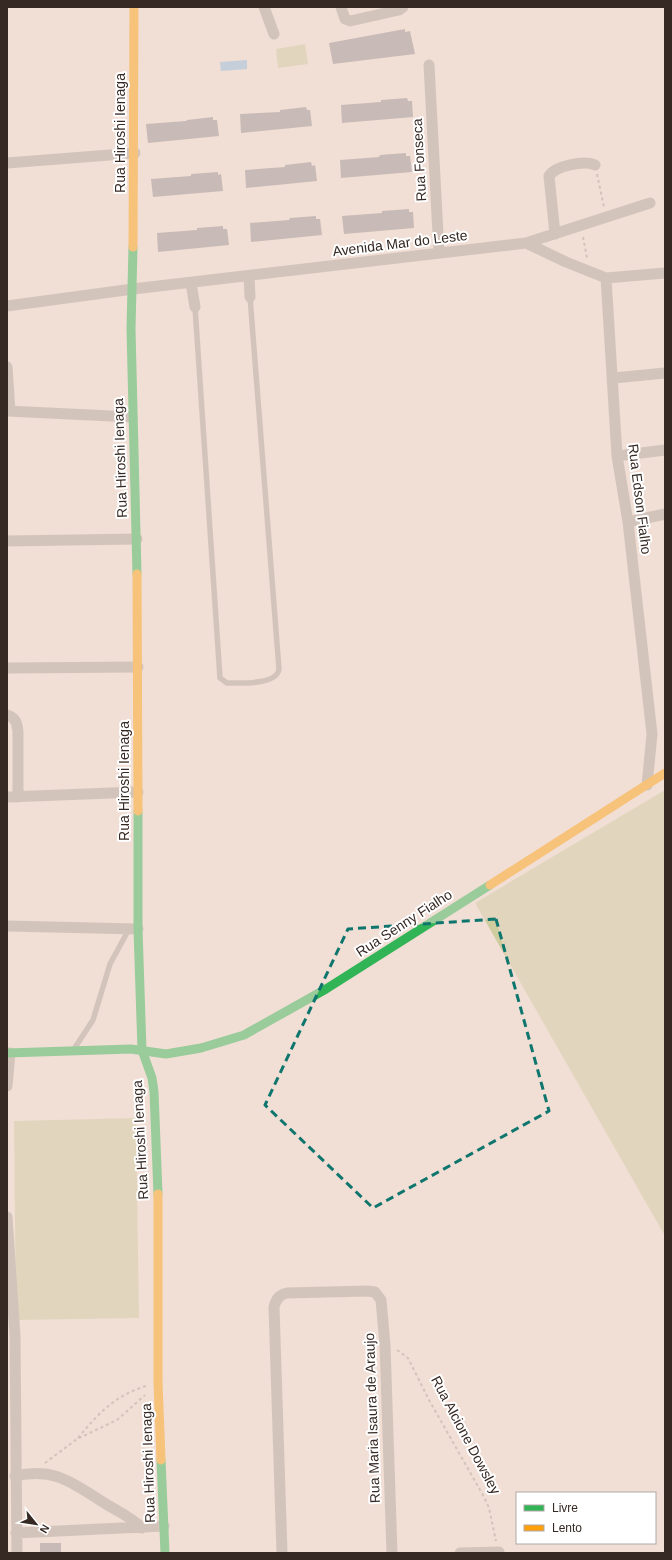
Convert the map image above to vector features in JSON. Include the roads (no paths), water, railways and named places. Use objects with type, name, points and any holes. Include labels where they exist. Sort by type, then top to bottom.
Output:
[{"type":"street","name":"Rua Hiroshi Ienaga","points":[[134,7],[135,153],[131,329],[132,417],[137,539],[138,666],[138,792],[134,929],[142,1050],[152,1078],[154,1092],[159,1215],[158,1382],[165,1553]]},
{"type":"street","points":[[264,7],[274,34]]},
{"type":"street","points":[[341,7],[345,18],[350,21],[399,10],[403,7]]},
{"type":"street","name":"Rua Fonseca","points":[[429,65],[439,254]]},
{"type":"street","points":[[7,163],[135,153]]},
{"type":"street","points":[[555,234],[549,176],[553,171],[584,162],[595,165]]},
{"type":"street","name":"Avenida Mar do Leste","points":[[7,306],[133,289],[526,243],[650,203]]},
{"type":"street","points":[[526,243],[566,262],[606,278],[665,273]]},
{"type":"street","points":[[249,276],[250,297]]},
{"type":"street","name":"Rua Edson Fialho","points":[[606,278],[614,378],[617,456],[628,522],[652,734],[647,785]]},
{"type":"street","points":[[191,283],[194,307]]},
{"type":"street","points":[[7,367],[8,411],[132,417]]},
{"type":"street","points":[[614,378],[665,373]]},
{"type":"street","points":[[617,456],[665,450]]},
{"type":"street","points":[[628,522],[665,514]]},
{"type":"street","points":[[7,541],[137,539]]},
{"type":"street","points":[[7,668],[138,666]]},
{"type":"street","points":[[7,715],[12,717],[16,722],[18,732],[12,797],[138,792]]},
{"type":"street","name":"Rua Senny Fialho","points":[[8,1053],[142,1050],[155,1054],[178,1053],[223,1042],[264,1025],[326,989],[665,773]]},
{"type":"street","points":[[7,926],[134,929]]},
{"type":"street","points":[[7,1086],[8,1053]]},
{"type":"street","points":[[7,1217],[15,1476],[11,1493],[17,1553]]},
{"type":"street","name":"Rua Maria Isaura de Araujo","points":[[282,1553],[274,1307],[276,1300],[281,1294],[286,1293],[367,1291],[375,1292],[381,1300],[385,1345],[392,1553]]},
{"type":"street","points":[[15,1476],[33,1472],[52,1475],[79,1486],[131,1518],[142,1528]]},
{"type":"street","points":[[16,1533],[164,1526]]},
{"type":"street","points":[[460,1553],[499,1552]]},
{"type":"lane","points":[[194,307],[220,678],[227,684],[267,681],[276,677],[279,674],[280,669],[250,297]]},
{"type":"lane","points":[[73,1051],[93,1020],[110,964],[134,929]]},
{"type":"water","points":[[247,60],[247,69],[221,71],[220,62]]}]
